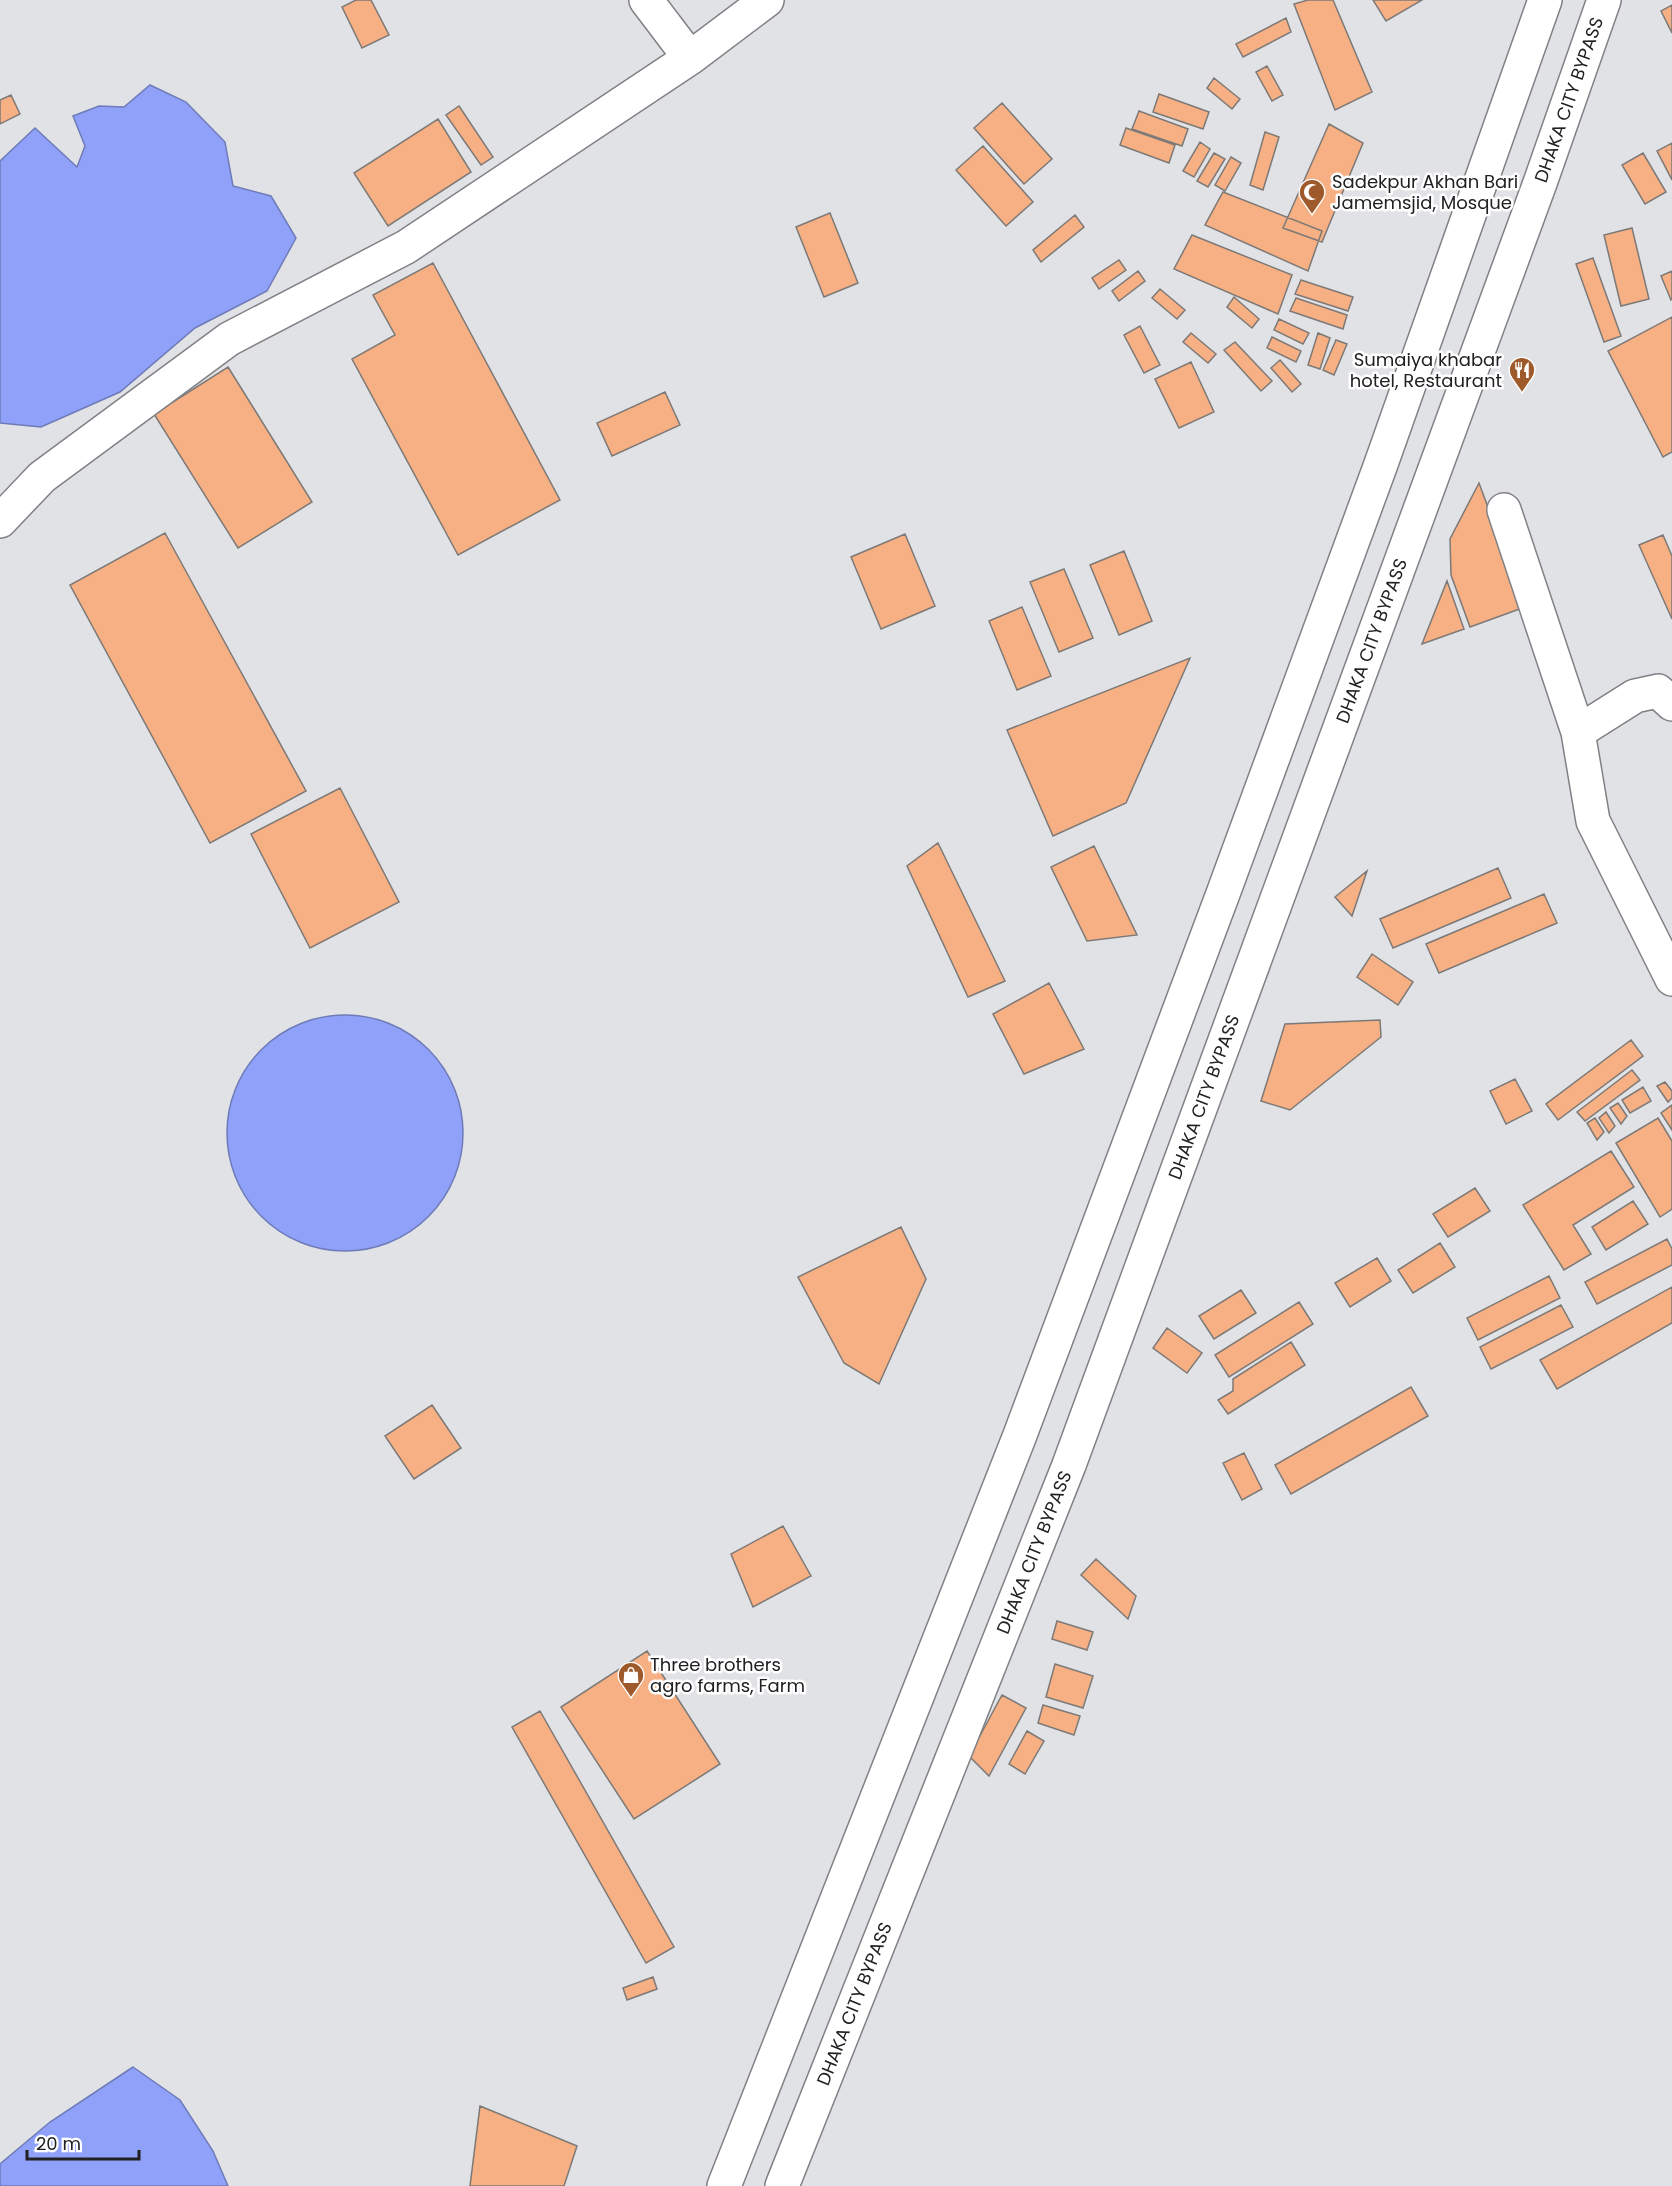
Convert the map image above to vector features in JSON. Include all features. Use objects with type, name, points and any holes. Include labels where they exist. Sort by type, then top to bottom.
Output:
[{"type":"main road","points":[[646,0],[690,58]]},
{"type":"main road","points":[[0,521],[42,477],[229,339],[406,247],[690,58],[768,0]]},
{"type":"main road","points":[[724,2186],[1025,1424],[1377,475],[1545,0]]},
{"type":"main road","name":"DHAKA CITY BYPASS","points":[[782,2186],[1069,1466],[1540,183],[1604,0]]},
{"type":"main road","points":[[1504,510],[1578,732],[1593,821],[1672,979]]},
{"type":"main road","points":[[1578,732],[1635,696],[1658,692],[1672,704]]},
{"type":"water","points":[[150,85],[186,102],[225,142],[233,186],[271,196],[296,238],[267,291],[195,328],[120,392],[41,427],[0,423],[0,161],[35,128],[77,167],[85,146],[73,116],[99,106],[124,107]]},
{"type":"water","points":[[345,1015],[368,1017],[401,1029],[420,1042],[436,1058],[449,1077],[458,1099],[463,1133],[461,1156],[449,1189],[436,1208],[420,1224],[401,1237],[379,1246],[345,1251],[322,1249],[289,1237],[270,1224],[254,1208],[241,1189],[232,1167],[227,1133],[229,1110],[241,1077],[254,1058],[270,1042],[289,1029],[311,1020]]},
{"type":"water","points":[[133,2067],[180,2100],[213,2151],[228,2186],[0,2186],[0,2164],[50,2122]]},
{"type":"building","points":[[356,0],[371,0],[389,35],[362,48],[342,7]]},
{"type":"building","points":[[1308,0],[1333,0],[1372,92],[1335,110],[1294,4]]},
{"type":"building","points":[[1373,0],[1422,0],[1386,21]]},
{"type":"building","points":[[1672,5],[1672,33],[1661,11]]},
{"type":"building","points":[[1286,18],[1291,32],[1243,57],[1236,44]]},
{"type":"building","points":[[1267,66],[1283,95],[1272,101],[1256,72]]},
{"type":"building","points":[[1214,78],[1240,99],[1232,109],[1207,88]]},
{"type":"building","points":[[1159,94],[1209,112],[1203,129],[1153,112]]},
{"type":"building","points":[[11,95],[20,114],[0,124],[0,100]]},
{"type":"building","points":[[1002,103],[1052,159],[1024,184],[974,128]]},
{"type":"building","points":[[459,106],[493,157],[481,165],[446,115]]},
{"type":"building","points":[[1139,111],[1188,129],[1182,146],[1132,129]]},
{"type":"building","points":[[438,119],[471,172],[388,226],[354,173]]},
{"type":"building","points":[[1329,124],[1363,143],[1322,242],[1283,228]]},
{"type":"building","points":[[1126,128],[1175,145],[1169,163],[1120,145]]},
{"type":"building","points":[[1265,132],[1279,137],[1263,190],[1250,185]]},
{"type":"building","points":[[1200,142],[1210,149],[1194,177],[1183,171]]},
{"type":"building","points":[[1672,143],[1672,180],[1657,151]]},
{"type":"building","points":[[983,146],[1033,202],[1006,226],[956,170]]},
{"type":"building","points":[[1214,153],[1225,159],[1208,187],[1197,181]]},
{"type":"building","points":[[1643,153],[1666,192],[1645,204],[1622,165]]},
{"type":"building","points":[[1231,157],[1241,163],[1225,191],[1215,185]]},
{"type":"building","points":[[1223,192],[1322,231],[1308,271],[1205,225]]},
{"type":"building","points":[[830,213],[858,283],[824,297],[796,227]]},
{"type":"building","points":[[1075,215],[1084,227],[1041,262],[1033,250]]},
{"type":"building","points":[[1632,228],[1649,299],[1621,306],[1604,235]]},
{"type":"building","points":[[1192,235],[1292,275],[1278,314],[1174,269]]},
{"type":"building","points":[[1593,258],[1621,336],[1604,342],[1576,264]]},
{"type":"building","points":[[1119,260],[1126,270],[1099,289],[1092,278]]},
{"type":"building","points":[[433,263],[560,500],[458,555],[352,359],[395,335],[373,295]]},
{"type":"building","points":[[1138,271],[1145,281],[1119,301],[1112,291]]},
{"type":"building","points":[[1672,271],[1672,299],[1671,300],[1661,276]]},
{"type":"building","points":[[1301,280],[1353,297],[1348,311],[1295,294]]},
{"type":"building","points":[[1160,289],[1185,310],[1177,319],[1152,298]]},
{"type":"building","points":[[1234,297],[1259,319],[1252,328],[1227,307]]},
{"type":"building","points":[[1296,298],[1347,315],[1343,329],[1290,311]]},
{"type":"building","points":[[1672,317],[1672,452],[1663,457],[1608,351]]},
{"type":"building","points":[[1279,319],[1309,333],[1303,344],[1274,330]]},
{"type":"building","points":[[1140,326],[1160,365],[1144,373],[1124,335]]},
{"type":"building","points":[[1191,333],[1216,354],[1208,363],[1183,342]]},
{"type":"building","points":[[1318,333],[1330,338],[1320,369],[1308,365]]},
{"type":"building","points":[[1272,337],[1301,351],[1296,362],[1267,348]]},
{"type":"building","points":[[1336,340],[1347,344],[1334,375],[1323,370]]},
{"type":"building","points":[[1235,342],[1272,381],[1261,391],[1224,350]]},
{"type":"building","points":[[1280,360],[1301,384],[1292,392],[1271,368]]},
{"type":"building","points":[[1191,362],[1214,412],[1179,428],[1155,379]]},
{"type":"building","points":[[228,367],[312,502],[238,548],[154,414]]},
{"type":"building","points":[[665,392],[680,425],[612,456],[597,423]]},
{"type":"building","points":[[1479,483],[1525,607],[1470,627],[1451,575],[1450,539]]},
{"type":"building","points":[[165,533],[306,791],[210,843],[70,585]]},
{"type":"building","points":[[905,534],[935,606],[881,629],[851,557]]},
{"type":"building","points":[[1663,535],[1672,556],[1672,619],[1639,545]]},
{"type":"building","points":[[1124,551],[1152,621],[1119,635],[1090,565]]},
{"type":"building","points":[[1064,569],[1093,638],[1059,652],[1030,582]]},
{"type":"building","points":[[1447,581],[1464,629],[1422,644]]},
{"type":"building","points":[[1022,607],[1051,676],[1017,690],[989,621]]},
{"type":"building","points":[[1190,658],[1126,803],[1053,836],[1007,730]]},
{"type":"building","points":[[340,788],[399,902],[310,948],[251,834]]},
{"type":"building","points":[[938,843],[1005,981],[968,997],[907,866]]},
{"type":"building","points":[[1094,846],[1137,935],[1087,941],[1051,867]]},
{"type":"building","points":[[1498,868],[1511,898],[1393,948],[1380,919]]},
{"type":"building","points":[[1367,871],[1352,916],[1335,897]]},
{"type":"building","points":[[1544,894],[1557,923],[1439,973],[1426,944]]},
{"type":"building","points":[[1372,954],[1413,982],[1398,1005],[1357,977]]},
{"type":"building","points":[[1049,983],[1084,1049],[1024,1074],[993,1014]]},
{"type":"building","points":[[1380,1020],[1381,1037],[1290,1110],[1261,1101],[1285,1024]]},
{"type":"building","points":[[1631,1040],[1643,1056],[1558,1120],[1546,1104]]},
{"type":"building","points":[[1632,1070],[1640,1080],[1585,1121],[1577,1112]]},
{"type":"building","points":[[1515,1079],[1532,1111],[1506,1124],[1490,1091]]},
{"type":"building","points":[[1665,1082],[1672,1091],[1672,1098],[1668,1102],[1657,1086]]},
{"type":"building","points":[[1643,1087],[1651,1101],[1630,1113],[1622,1100]]},
{"type":"building","points":[[1618,1103],[1627,1116],[1621,1124],[1610,1108]]},
{"type":"building","points":[[1672,1105],[1672,1130],[1661,1113]]},
{"type":"building","points":[[1606,1112],[1615,1126],[1609,1133],[1599,1118]]},
{"type":"building","points":[[1595,1118],[1604,1132],[1597,1140],[1587,1123]]},
{"type":"building","points":[[1658,1118],[1672,1141],[1672,1209],[1660,1217],[1616,1143]]},
{"type":"building","points":[[1611,1151],[1634,1187],[1573,1225],[1591,1254],[1564,1270],[1523,1205]]},
{"type":"building","points":[[1475,1188],[1490,1211],[1448,1237],[1433,1214]]},
{"type":"building","points":[[1633,1201],[1648,1224],[1606,1250],[1592,1227]]},
{"type":"building","points":[[901,1227],[926,1279],[879,1384],[844,1363],[798,1277]]},
{"type":"building","points":[[1667,1239],[1672,1249],[1672,1265],[1597,1304],[1585,1282]]},
{"type":"building","points":[[1440,1243],[1455,1267],[1413,1293],[1398,1270]]},
{"type":"building","points":[[1377,1258],[1391,1281],[1350,1307],[1335,1283]]},
{"type":"building","points":[[1549,1276],[1560,1298],[1478,1340],[1467,1318]]},
{"type":"building","points":[[1672,1287],[1672,1323],[1557,1389],[1540,1360]]},
{"type":"building","points":[[1241,1290],[1256,1313],[1214,1339],[1199,1316]]},
{"type":"building","points":[[1299,1302],[1313,1324],[1229,1377],[1215,1355]]},
{"type":"building","points":[[1561,1305],[1573,1327],[1491,1369],[1480,1347]]},
{"type":"building","points":[[1167,1328],[1202,1353],[1187,1373],[1153,1348]]},
{"type":"building","points":[[1291,1342],[1305,1365],[1228,1414],[1218,1400],[1233,1391],[1233,1379]]},
{"type":"building","points":[[1411,1387],[1428,1416],[1291,1494],[1275,1465]]},
{"type":"building","points":[[432,1405],[461,1448],[414,1479],[385,1436]]},
{"type":"building","points":[[1244,1453],[1262,1489],[1242,1500],[1223,1463]]},
{"type":"building","points":[[783,1526],[811,1576],[753,1607],[731,1554]]},
{"type":"building","points":[[1096,1559],[1136,1596],[1128,1619],[1081,1575]]},
{"type":"building","points":[[1057,1621],[1093,1632],[1087,1650],[1052,1639]]},
{"type":"building","points":[[647,1651],[720,1764],[634,1819],[561,1707]]},
{"type":"building","points":[[1055,1664],[1093,1676],[1083,1708],[1046,1697]]},
{"type":"building","points":[[1002,1695],[1026,1708],[989,1776],[969,1756]]},
{"type":"building","points":[[1043,1705],[1080,1716],[1074,1735],[1038,1723]]},
{"type":"building","points":[[540,1711],[674,1947],[646,1963],[512,1727]]},
{"type":"building","points":[[1027,1731],[1044,1741],[1025,1774],[1009,1764]]},
{"type":"building","points":[[653,1977],[657,1989],[627,2000],[623,1988]]},
{"type":"building","points":[[480,2106],[577,2146],[564,2186],[470,2186]]},
{"type":"place","name":"Sadekpur Akhan Bari Jamemsjid, Mosque","points":[[1312,215]]},
{"type":"place","name":"Sumaiya khabar hotel, Restaurant","points":[[1522,393]]},
{"type":"place","name":"Three brothers agro farms, Farm","points":[[631,1698]]}]
